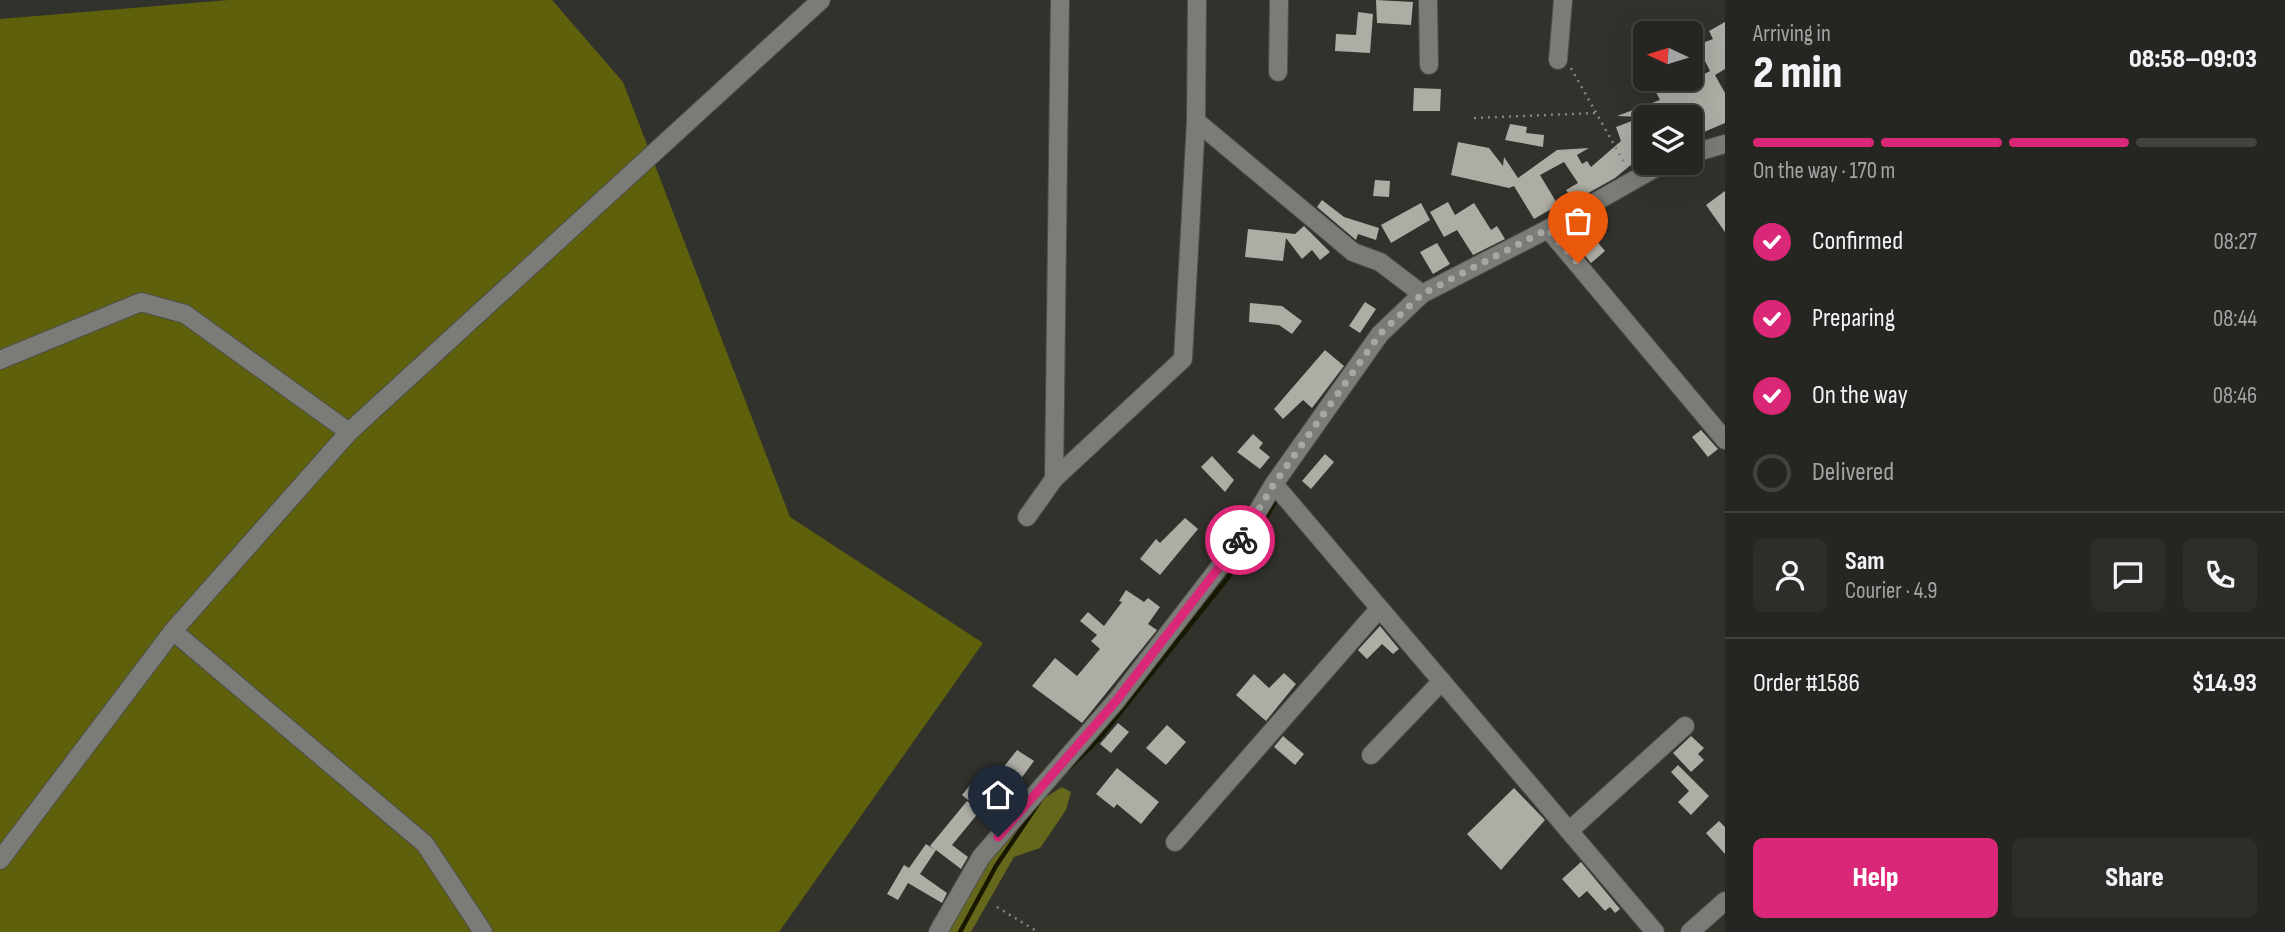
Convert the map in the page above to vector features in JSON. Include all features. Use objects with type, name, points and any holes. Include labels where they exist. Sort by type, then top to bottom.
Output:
[{"type":"street","points":[[0,860],[173,631],[349,432],[821,0]]},
{"type":"street","points":[[1054,479],[1060,0]]},
{"type":"street","points":[[1027,517],[1054,479],[1183,359],[1195,121],[1197,0]]},
{"type":"street","points":[[1278,72],[1279,0]]},
{"type":"street","points":[[1428,0],[1430,65]]},
{"type":"street","points":[[1558,61],[1563,0]]},
{"type":"street","points":[[1195,121],[1353,252],[1380,262],[1422,294]]},
{"type":"street","points":[[1703,150],[1725,144]]},
{"type":"street","points":[[938,932],[981,857],[1116,701],[1241,539],[1274,484],[1380,334],[1422,294],[1548,229],[1639,175]]},
{"type":"street","points":[[1548,229],[1725,440]]},
{"type":"street","points":[[0,360],[141,302],[185,314],[349,432]]},
{"type":"street","points":[[1274,484],[1655,932]]},
{"type":"street","points":[[1175,842],[1379,609]]},
{"type":"street","points":[[173,631],[425,844],[483,932]]},
{"type":"street","points":[[1371,755],[1442,681]]},
{"type":"street","points":[[1569,831],[1685,726]]},
{"type":"street","points":[[1690,932],[1725,901]]},
{"type":"path","points":[[1558,61],[1574,70],[1633,178]]},
{"type":"path","points":[[1474,118],[1597,113]]},
{"type":"path","points":[[997,907],[1038,932]]},
{"type":"shaded area","points":[[229,0],[552,0],[623,82],[790,517],[983,643],[779,932],[0,932],[0,19]]},
{"type":"shaded area","points":[[1062,787],[1071,792],[1066,810],[1040,848],[1014,857],[971,932],[946,932],[996,846],[1030,807]]},
{"type":"building","points":[[1376,0],[1413,2],[1411,25],[1377,23]]},
{"type":"building","points":[[1358,12],[1373,14],[1370,53],[1335,51],[1336,34],[1356,35]]},
{"type":"building","points":[[1725,22],[1725,69],[1715,75],[1725,93],[1725,123],[1704,132],[1703,105],[1647,105],[1660,100],[1656,91],[1703,91],[1703,75],[1710,71],[1703,57],[1703,43],[1713,39],[1709,31]]},
{"type":"building","points":[[1414,88],[1441,89],[1440,111],[1413,111]]},
{"type":"building","points":[[1633,110],[1633,117],[1617,116]]},
{"type":"building","points":[[1633,120],[1633,166],[1574,201],[1566,190],[1578,183],[1564,162],[1540,175],[1558,205],[1534,219],[1514,186],[1509,188],[1451,175],[1458,142],[1489,148],[1503,166],[1504,157],[1518,178],[1557,150],[1589,148],[1577,155],[1582,164],[1587,161],[1591,167],[1621,141],[1616,127]]},
{"type":"building","points":[[1510,124],[1527,127],[1526,133],[1544,135],[1543,147],[1505,140]]},
{"type":"building","points":[[1375,180],[1390,181],[1389,197],[1373,196]]},
{"type":"building","points":[[1725,191],[1725,232],[1706,205]]},
{"type":"building","points":[[1322,200],[1344,217],[1379,228],[1376,240],[1358,234],[1356,240],[1317,207]]},
{"type":"building","points":[[1448,202],[1455,215],[1474,203],[1491,230],[1497,226],[1505,239],[1473,255],[1457,230],[1444,237],[1430,212]]},
{"type":"building","points":[[1421,203],[1430,220],[1391,243],[1381,225]]},
{"type":"building","points":[[1304,226],[1330,252],[1320,260],[1312,250],[1302,259],[1286,238],[1283,261],[1245,257],[1248,229],[1295,234]]},
{"type":"building","points":[[1578,236],[1586,246],[1595,239],[1605,251],[1591,263],[1573,241]]},
{"type":"building","points":[[1437,243],[1450,264],[1433,274],[1420,252]]},
{"type":"building","points":[[1365,302],[1376,309],[1360,333],[1349,326]]},
{"type":"building","points":[[1250,303],[1282,306],[1302,321],[1292,334],[1279,325],[1249,322]]},
{"type":"building","points":[[1325,350],[1344,366],[1312,408],[1303,400],[1283,419],[1274,409]]},
{"type":"building","points":[[1701,430],[1718,449],[1708,457],[1692,437]]},
{"type":"building","points":[[1253,434],[1263,443],[1259,448],[1270,457],[1260,469],[1237,452]]},
{"type":"building","points":[[1325,454],[1334,462],[1311,489],[1302,481]]},
{"type":"building","points":[[1212,456],[1234,480],[1225,492],[1201,467]]},
{"type":"building","points":[[1185,518],[1198,529],[1160,575],[1140,559],[1156,539],[1160,543]]},
{"type":"building","points":[[1126,590],[1144,602],[1148,598],[1160,607],[1148,624],[1157,630],[1082,723],[1032,686],[1055,658],[1077,676],[1100,649],[1091,641],[1097,635],[1080,621],[1088,612],[1104,626],[1122,602],[1119,601]]},
{"type":"building","points":[[1380,626],[1399,649],[1393,654],[1382,644],[1367,659],[1358,650]]},
{"type":"building","points":[[1284,673],[1296,684],[1266,721],[1236,695],[1254,674],[1269,688]]},
{"type":"building","points":[[1118,723],[1129,732],[1111,753],[1100,744]]},
{"type":"building","points":[[1167,725],[1186,742],[1166,765],[1146,748]]},
{"type":"building","points":[[1283,736],[1304,754],[1295,765],[1274,747]]},
{"type":"building","points":[[1691,736],[1704,748],[1698,754],[1704,760],[1691,772],[1673,753]]},
{"type":"building","points":[[1017,750],[1034,761],[1012,791],[995,778]]},
{"type":"building","points":[[1678,765],[1709,796],[1691,815],[1678,802],[1689,791],[1671,772]]},
{"type":"building","points":[[1117,768],[1159,802],[1141,824],[1117,804],[1114,808],[1096,794]]},
{"type":"building","points":[[979,774],[991,784],[974,805],[962,795]]},
{"type":"building","points":[[1514,788],[1545,820],[1501,870],[1467,834]]},
{"type":"building","points":[[967,801],[980,811],[952,845],[968,857],[961,869],[936,850],[920,874],[947,893],[942,903],[908,883],[898,900],[887,894],[904,865],[909,868],[926,844],[935,850],[930,846]]},
{"type":"building","points":[[1719,821],[1725,827],[1725,854],[1706,833]]},
{"type":"building","points":[[1581,862],[1620,909],[1615,913],[1610,907],[1605,911],[1587,891],[1579,898],[1562,879]]},
{"type":"waterway","points":[[1069,768],[1098,740],[1246,555],[1278,496]]},
{"type":"waterway","points":[[960,932],[996,866],[1040,801]]},
{"type":"way so far","points":[[1240,540],[1274,484],[1380,334],[1422,294],[1548,229],[1578,263]]},
{"type":"route","points":[[998,837],[1116,701],[1240,540]]}]
